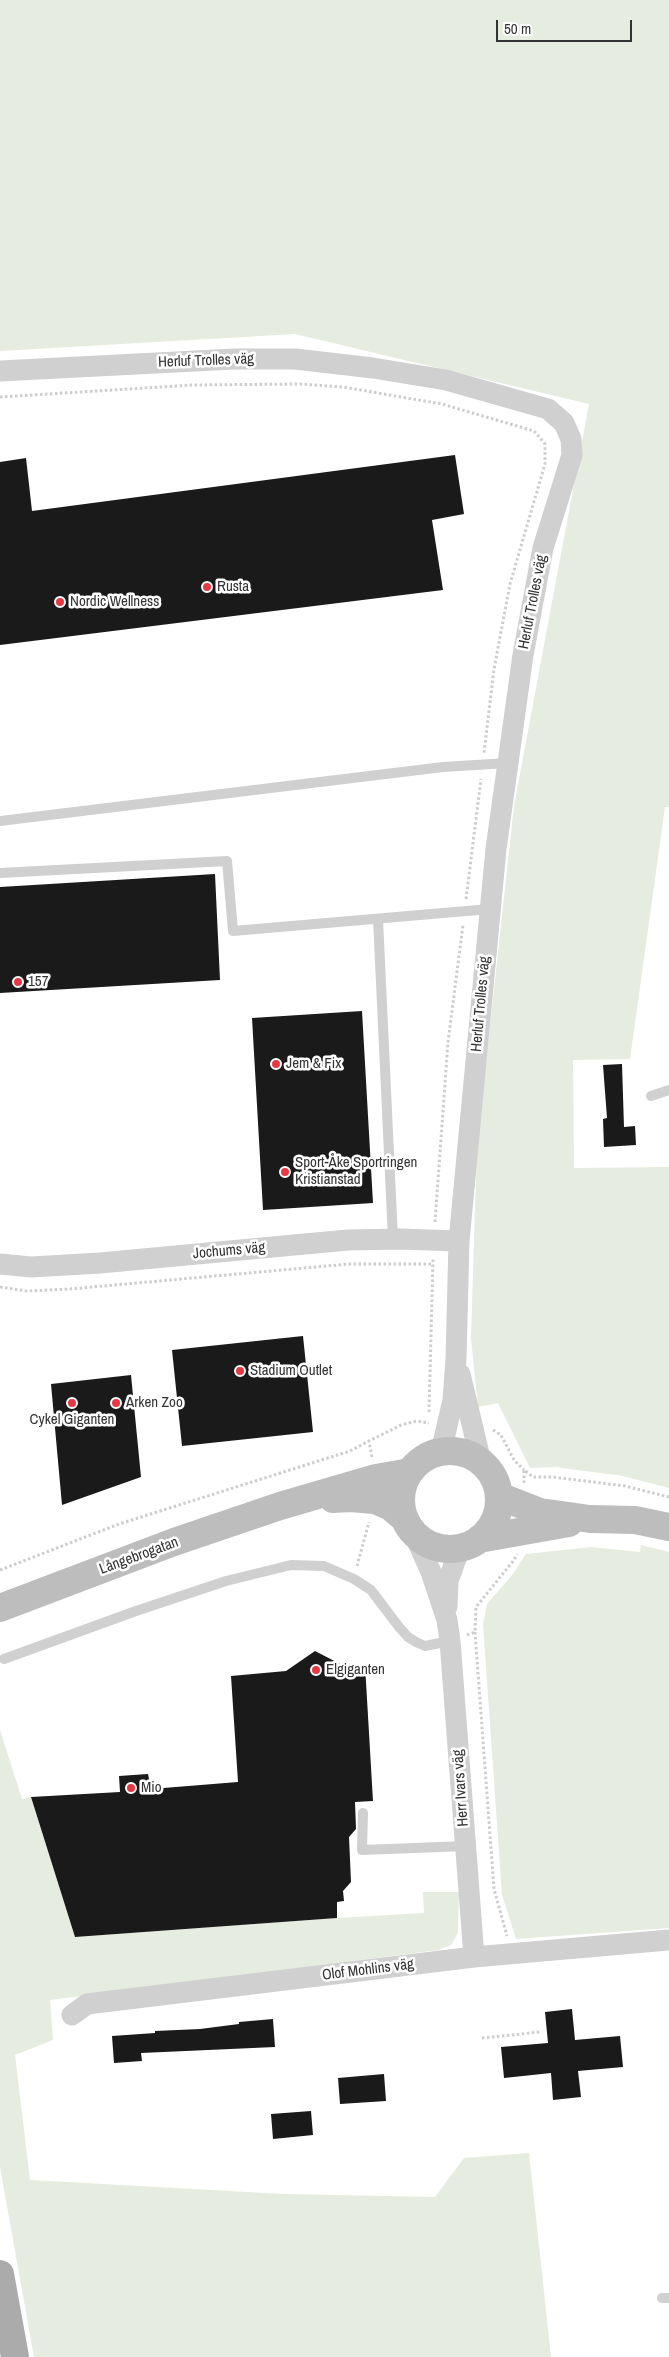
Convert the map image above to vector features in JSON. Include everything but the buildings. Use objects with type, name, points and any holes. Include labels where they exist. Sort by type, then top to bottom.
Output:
[{"type":"main road","points":[[470,1543],[494,1520],[499,1496],[493,1477],[481,1462],[465,1453],[441,1452],[423,1459],[410,1472],[401,1494],[409,1526],[435,1547],[470,1543],[590,1519]]},
{"type":"main road","name":"Långebrogatan","points":[[0,1608],[174,1542],[280,1506],[376,1478],[410,1472]]},
{"type":"main road","points":[[499,1496],[540,1512],[590,1519],[635,1520],[669,1527]]},
{"type":"main road","name":"Långebrogatan","points":[[280,1506],[325,1500],[363,1498],[375,1500],[391,1507],[409,1526]]},
{"type":"main road","points":[[0,2274],[15,2357]]},
{"type":"main road","points":[[0,2334],[8,2357]]},
{"type":"street","name":"Herluf Trolles väg","points":[[0,371],[234,359],[295,359],[373,368],[446,380],[548,409],[564,423],[571,439],[572,455],[543,548],[523,655],[508,764],[490,909],[459,1241],[453,1400],[441,1452]]},
{"type":"street","name":"Jochums väg","points":[[0,1264],[31,1267],[100,1263],[348,1240],[459,1241]]},
{"type":"street","name":"Herluf Trolles väg","points":[[456,1359],[481,1462]]},
{"type":"street","name":"Herr Ivars väg","points":[[409,1526],[431,1572],[447,1620]]},
{"type":"street","name":"Herr Ivars väg","points":[[470,1543],[448,1581],[447,1620],[474,1957]]},
{"type":"street","name":"Olof Mohlins väg","points":[[72,2015],[87,2004],[474,1957],[669,1940]]},
{"type":"lane","points":[[0,821],[483,764],[508,764]]},
{"type":"lane","points":[[0,873],[227,861],[233,932],[490,909]]},
{"type":"lane","points":[[378,919],[393,1239]]},
{"type":"lane","points":[[651,1096],[669,1090]]},
{"type":"lane","points":[[4,1659],[136,1611],[226,1581],[291,1565],[324,1566],[354,1579],[370,1590],[408,1637],[426,1646],[450,1642]]},
{"type":"lane","points":[[362,1813],[362,1850],[466,1846]]},
{"type":"path","points":[[0,397],[193,385],[300,384],[343,387],[442,404],[534,431],[545,444],[545,464],[510,584],[494,669],[448,1042],[434,1240],[429,1423]]},
{"type":"path","points":[[0,1287],[27,1291],[70,1289],[349,1264],[433,1264]]},
{"type":"path","points":[[0,1570],[119,1524],[350,1451],[369,1442]]},
{"type":"path","points":[[475,1632],[494,1889],[512,1954]]},
{"type":"path","points":[[482,2038],[540,2032]]},
{"type":"shaded area","points":[[0,0],[669,0],[669,807],[665,807],[630,1059],[573,1060],[574,1168],[669,1167],[669,1488],[623,1476],[555,1467],[530,1468],[498,1403],[478,1407],[471,1338],[477,1145],[514,806],[589,404],[295,334],[0,351]]},
{"type":"shaded area","points":[[641,1545],[669,1552],[669,1928],[516,1939],[502,1895],[483,1624],[487,1604],[513,1574],[526,1554],[591,1547],[640,1552]]},
{"type":"shaded area","points":[[0,1730],[22,1799],[31,1797],[75,1937],[424,1913],[423,1892],[459,1892],[458,1933],[451,1945],[438,1950],[50,2000],[53,2040],[15,2055],[30,2180],[284,2194],[435,2197],[464,2158],[529,2153],[551,2357],[34,2357],[0,2167]]},
{"type":"place","name":"Rusta","points":[[207,587]]},
{"type":"place","name":"Nordic Wellness","points":[[60,602]]},
{"type":"place","name":"157","points":[[18,982]]},
{"type":"place","name":"Jem & Fix","points":[[276,1064]]},
{"type":"place","name":"Sport-Åke Sportringen Kristianstad","points":[[285,1172]]},
{"type":"place","name":"Stadium Outlet","points":[[240,1371]]},
{"type":"place","name":"Cykel Giganten","points":[[72,1403]]},
{"type":"place","name":"Arken Zoo","points":[[116,1403]]},
{"type":"place","name":"Elgiganten","points":[[316,1670]]},
{"type":"place","name":"Mio","points":[[131,1788]]}]
